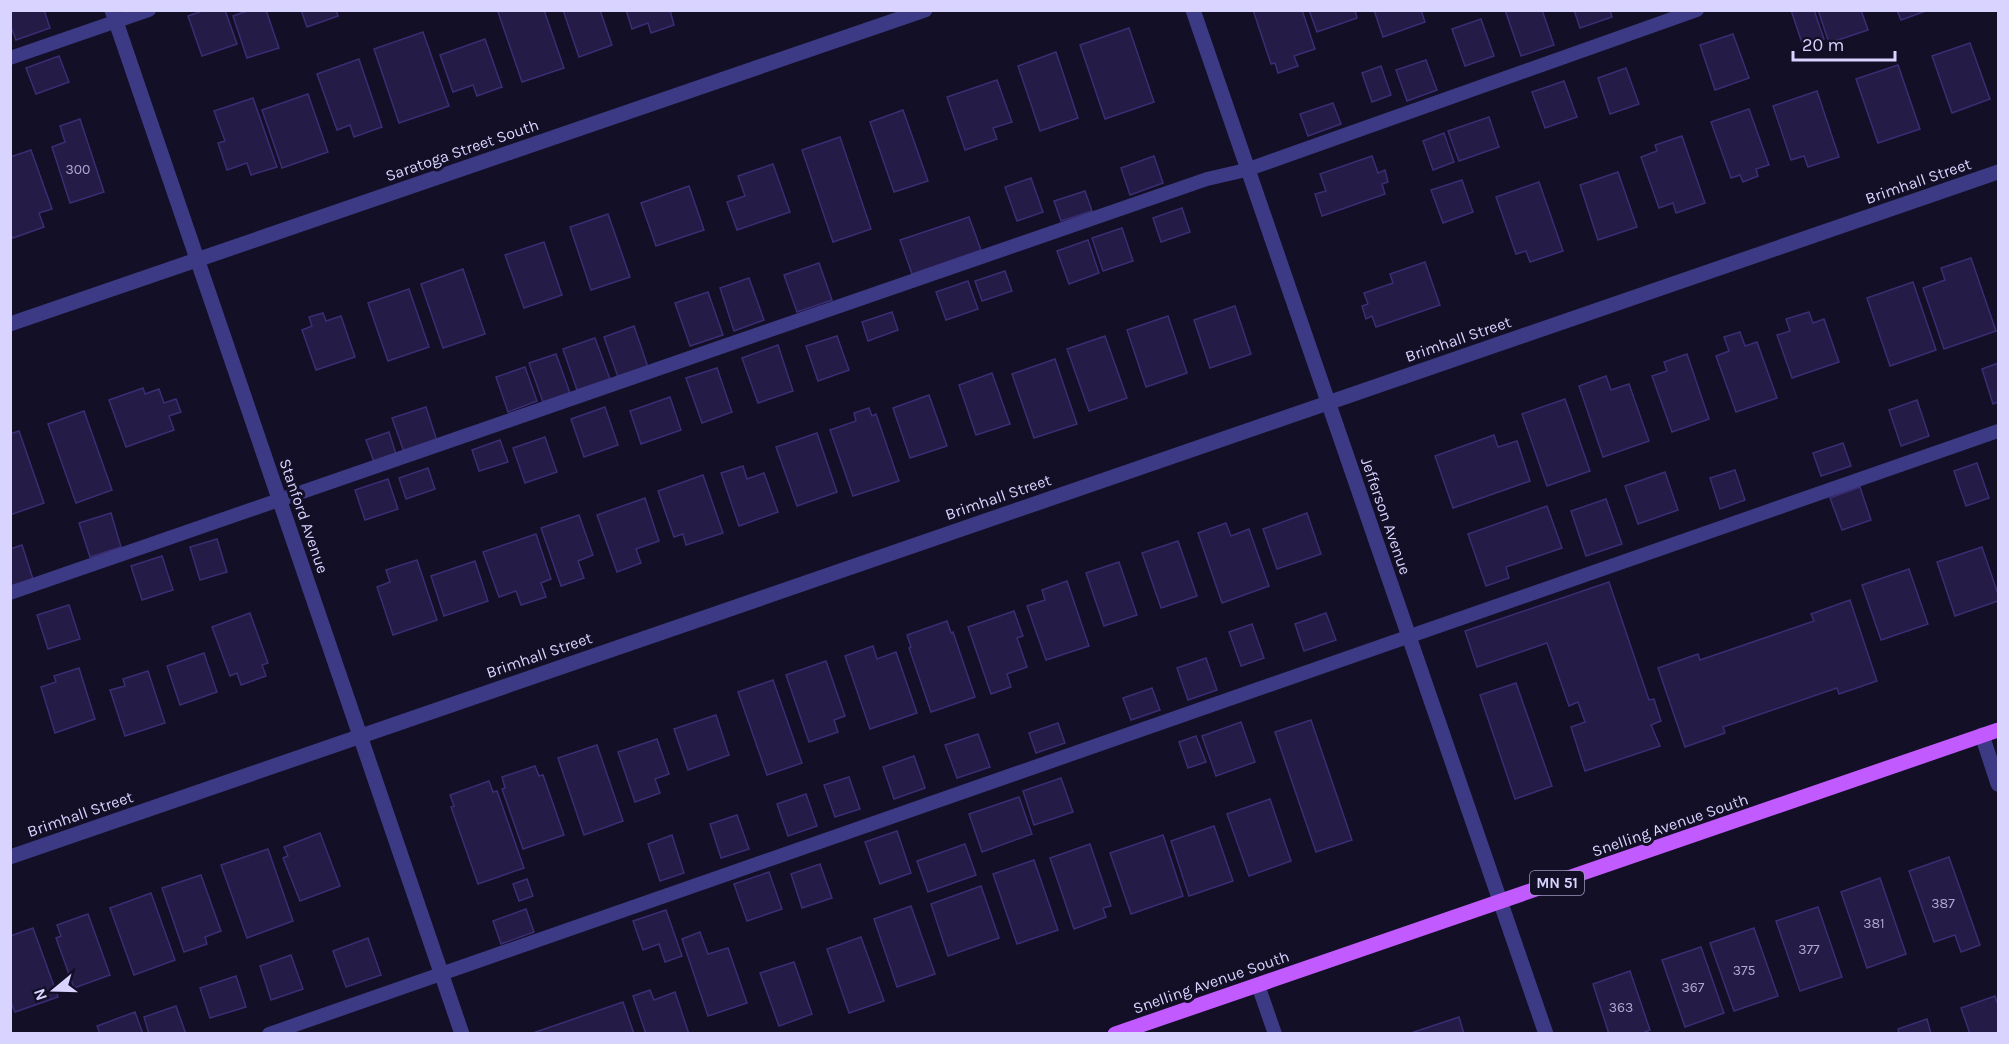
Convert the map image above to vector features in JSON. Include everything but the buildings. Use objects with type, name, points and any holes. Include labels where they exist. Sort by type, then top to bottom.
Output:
[{"type":"main road","name":"Snelling Avenue South","points":[[1115,1034],[1998,730]]},
{"type":"street","name":"Saratoga Street South","points":[[10,324],[925,10]]},
{"type":"street","name":"Jefferson Avenue","points":[[1192,10],[1546,1034]]},
{"type":"street","name":"Stanford Avenue","points":[[114,16],[462,1034]]},
{"type":"street","name":"Brimhall Street","points":[[10,857],[1998,172]]},
{"type":"street","points":[[1982,735],[1998,784]]},
{"type":"lane","points":[[10,58],[114,16],[148,10]]},
{"type":"lane","points":[[10,593],[1207,179],[1246,170],[1697,10]]},
{"type":"lane","points":[[269,1034],[1998,431]]},
{"type":"lane","points":[[1258,985],[1275,1034]]}]
